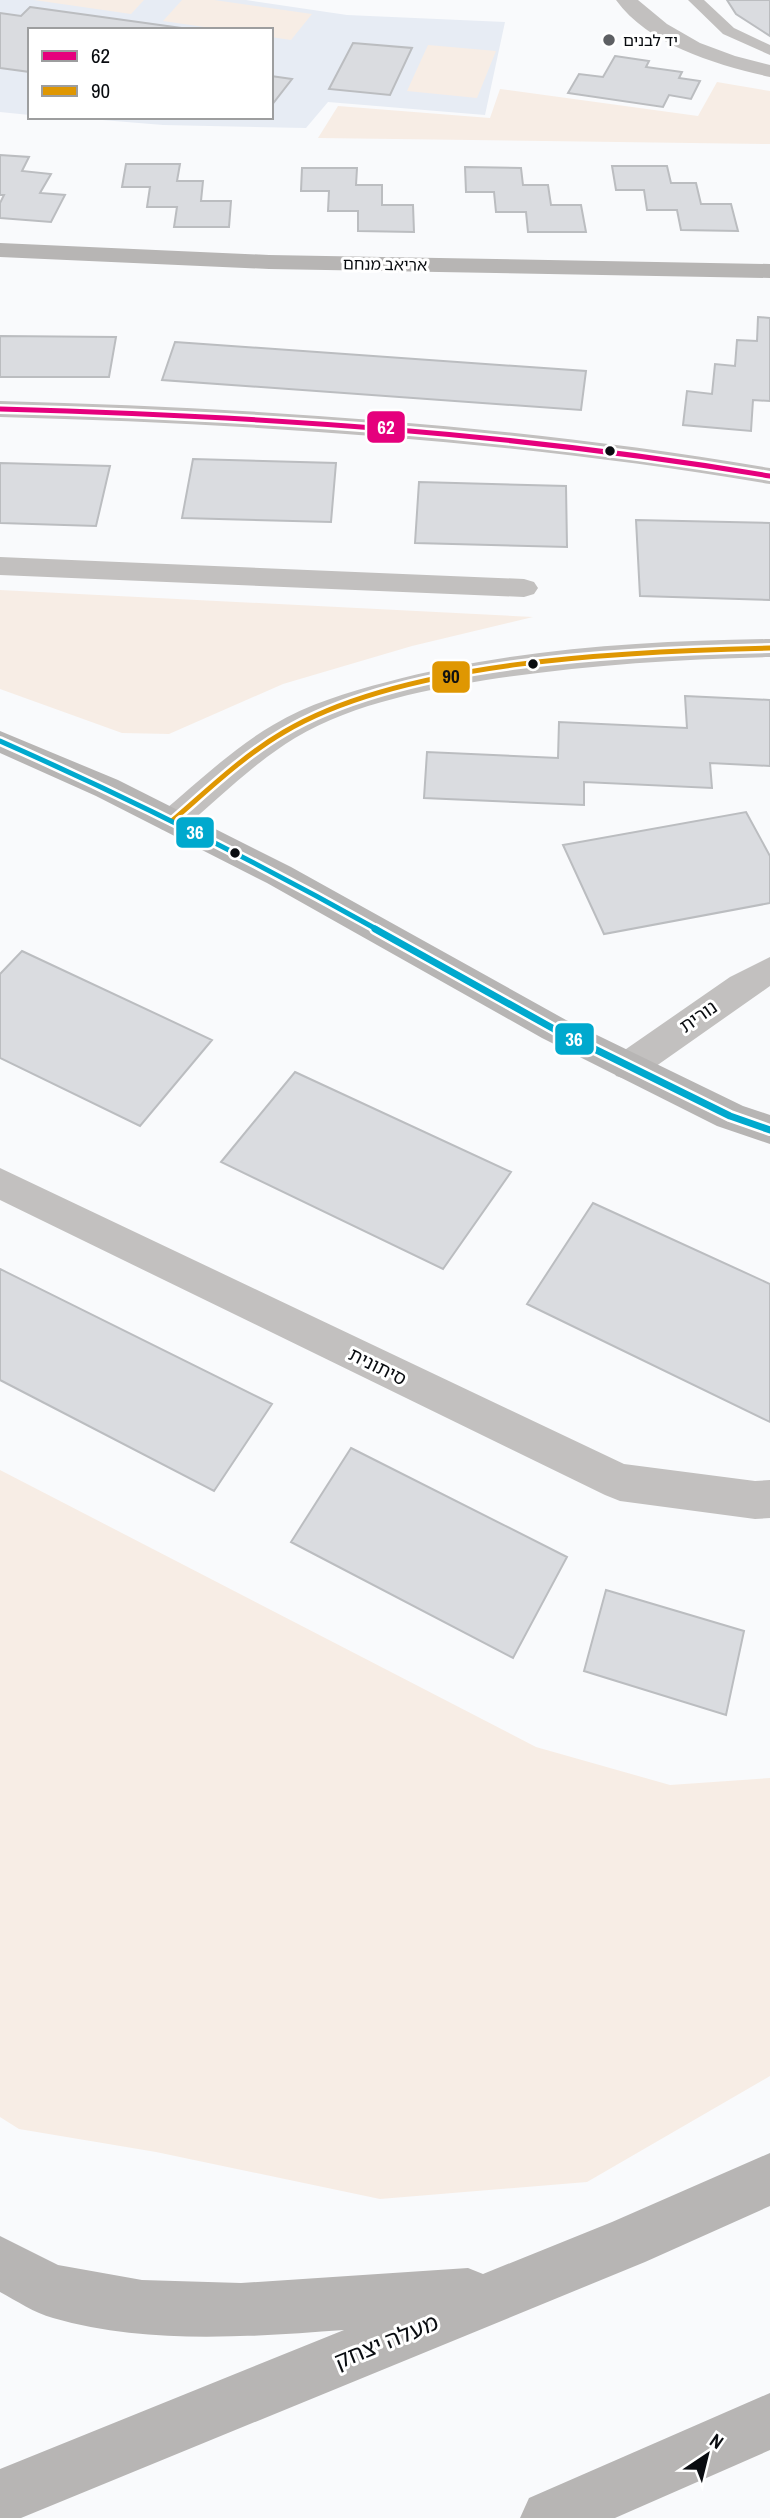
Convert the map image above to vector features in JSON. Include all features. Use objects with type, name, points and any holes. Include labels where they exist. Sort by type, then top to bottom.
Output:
[{"type":"street","points":[[626,0],[681,43],[733,63],[770,71]]},
{"type":"street","name":"אריאב מנחם","points":[[0,250],[269,262],[770,271]]},
{"type":"street","points":[[0,410],[340,422],[529,440],[770,476]]},
{"type":"street","points":[[0,566],[524,588]]},
{"type":"street","points":[[172,821],[266,744],[301,722],[367,696],[461,674],[595,655],[770,649]]},
{"type":"street","points":[[0,741],[107,788],[279,875],[554,1029],[730,1116],[770,1130]]},
{"type":"street","name":"נורית","points":[[629,1066],[741,986],[770,970]]},
{"type":"street","name":"סיתונית","points":[[0,1183],[620,1482],[755,1500],[770,1499]]},
{"type":"street","name":"מעלה יצחק","points":[[0,2498],[626,2243],[770,2179]]},
{"type":"street","points":[[0,2263],[52,2291],[142,2307],[241,2311],[501,2293]]},
{"type":"street","points":[[549,2518],[770,2421]]},
{"type":"lane","points":[[696,0],[721,28],[738,38],[770,50]]},
{"type":"shaded area","points":[[0,0],[246,0],[347,15],[505,22],[485,115],[328,102],[306,128],[163,125],[90,119],[273,119],[273,28],[28,28],[28,115],[0,112]]},
{"type":"shaded area","points":[[34,0],[144,0],[131,14]]},
{"type":"shaded area","points":[[182,0],[214,0],[312,14],[291,40],[273,37],[273,28],[211,28],[163,21]]},
{"type":"shaded area","points":[[428,45],[496,51],[477,98],[407,91]]},
{"type":"shaded area","points":[[717,82],[770,91],[770,144],[318,138],[338,106],[490,118],[500,89],[698,116]]},
{"type":"shaded area","points":[[0,590],[533,617],[412,646],[283,684],[169,734],[122,733],[0,689]]},
{"type":"shaded area","points":[[0,1470],[536,1747],[670,1785],[770,1778],[770,2076],[587,2182],[380,2199],[156,2152],[19,2129],[0,2117]]},
{"type":"building","points":[[727,0],[770,0],[770,36],[736,14]]},
{"type":"building","points":[[30,7],[182,28],[28,28],[28,72],[0,68],[0,13],[21,16]]},
{"type":"building","points":[[353,43],[412,48],[390,95],[329,89]]},
{"type":"building","points":[[615,56],[649,61],[646,67],[682,72],[679,78],[700,81],[691,99],[669,95],[663,107],[568,93],[579,74],[603,77]]},
{"type":"building","points":[[273,76],[292,79],[273,103]]},
{"type":"building","points":[[0,155],[29,157],[22,171],[51,174],[40,193],[65,195],[51,222],[0,218],[0,203],[4,195],[0,195]]},
{"type":"building","points":[[126,164],[180,164],[177,181],[203,181],[201,201],[231,201],[229,227],[174,227],[177,207],[147,207],[150,187],[122,187]]},
{"type":"building","points":[[612,166],[667,166],[671,183],[696,183],[701,204],[731,204],[738,231],[681,230],[677,210],[647,210],[644,190],[616,190]]},
{"type":"building","points":[[465,167],[521,168],[523,185],[548,185],[551,205],[581,205],[586,232],[528,232],[526,212],[496,212],[494,192],[466,192]]},
{"type":"building","points":[[302,168],[357,168],[356,185],[382,185],[382,205],[413,205],[414,232],[358,231],[358,211],[328,211],[329,191],[301,191]]},
{"type":"building","points":[[758,317],[770,318],[770,401],[753,400],[751,431],[683,425],[687,391],[712,394],[715,364],[735,366],[737,340],[757,341]]},
{"type":"building","points":[[0,336],[116,337],[109,377],[0,377]]},
{"type":"building","points":[[175,342],[586,371],[581,410],[162,380]]},
{"type":"building","points":[[193,459],[336,463],[331,522],[182,518]]},
{"type":"building","points":[[0,463],[110,466],[96,526],[0,523]]},
{"type":"building","points":[[419,482],[566,486],[567,547],[415,543]]},
{"type":"building","points":[[636,520],[770,523],[770,600],[640,596]]},
{"type":"building","points":[[685,696],[770,700],[770,766],[710,763],[712,788],[584,782],[584,805],[424,798],[427,752],[558,758],[559,722],[687,728]]},
{"type":"building","points":[[746,812],[770,856],[770,903],[604,934],[563,845]]},
{"type":"building","points":[[22,951],[212,1040],[140,1126],[0,1058],[0,974]]},
{"type":"building","points":[[295,1072],[511,1172],[443,1269],[221,1162]]},
{"type":"building","points":[[593,1203],[770,1284],[770,1422],[527,1304]]},
{"type":"building","points":[[0,1269],[272,1404],[214,1491],[0,1380]]},
{"type":"building","points":[[351,1448],[567,1557],[513,1658],[291,1542]]},
{"type":"building","points":[[606,1590],[744,1631],[726,1715],[584,1671]]},
{"type":"transit line","name":"62","points":[[0,409],[193,415],[386,427],[579,447],[770,476]]},
{"type":"transit line","name":"90","points":[[172,821],[234,767],[284,731],[327,711],[378,694],[458,675],[576,659],[641,653],[770,648]]},
{"type":"transit line","name":"36","points":[[0,741],[107,788],[279,875],[554,1029],[730,1116],[770,1130]]},
{"type":"place","name":"יד לבנים","points":[[609,40]]}]
